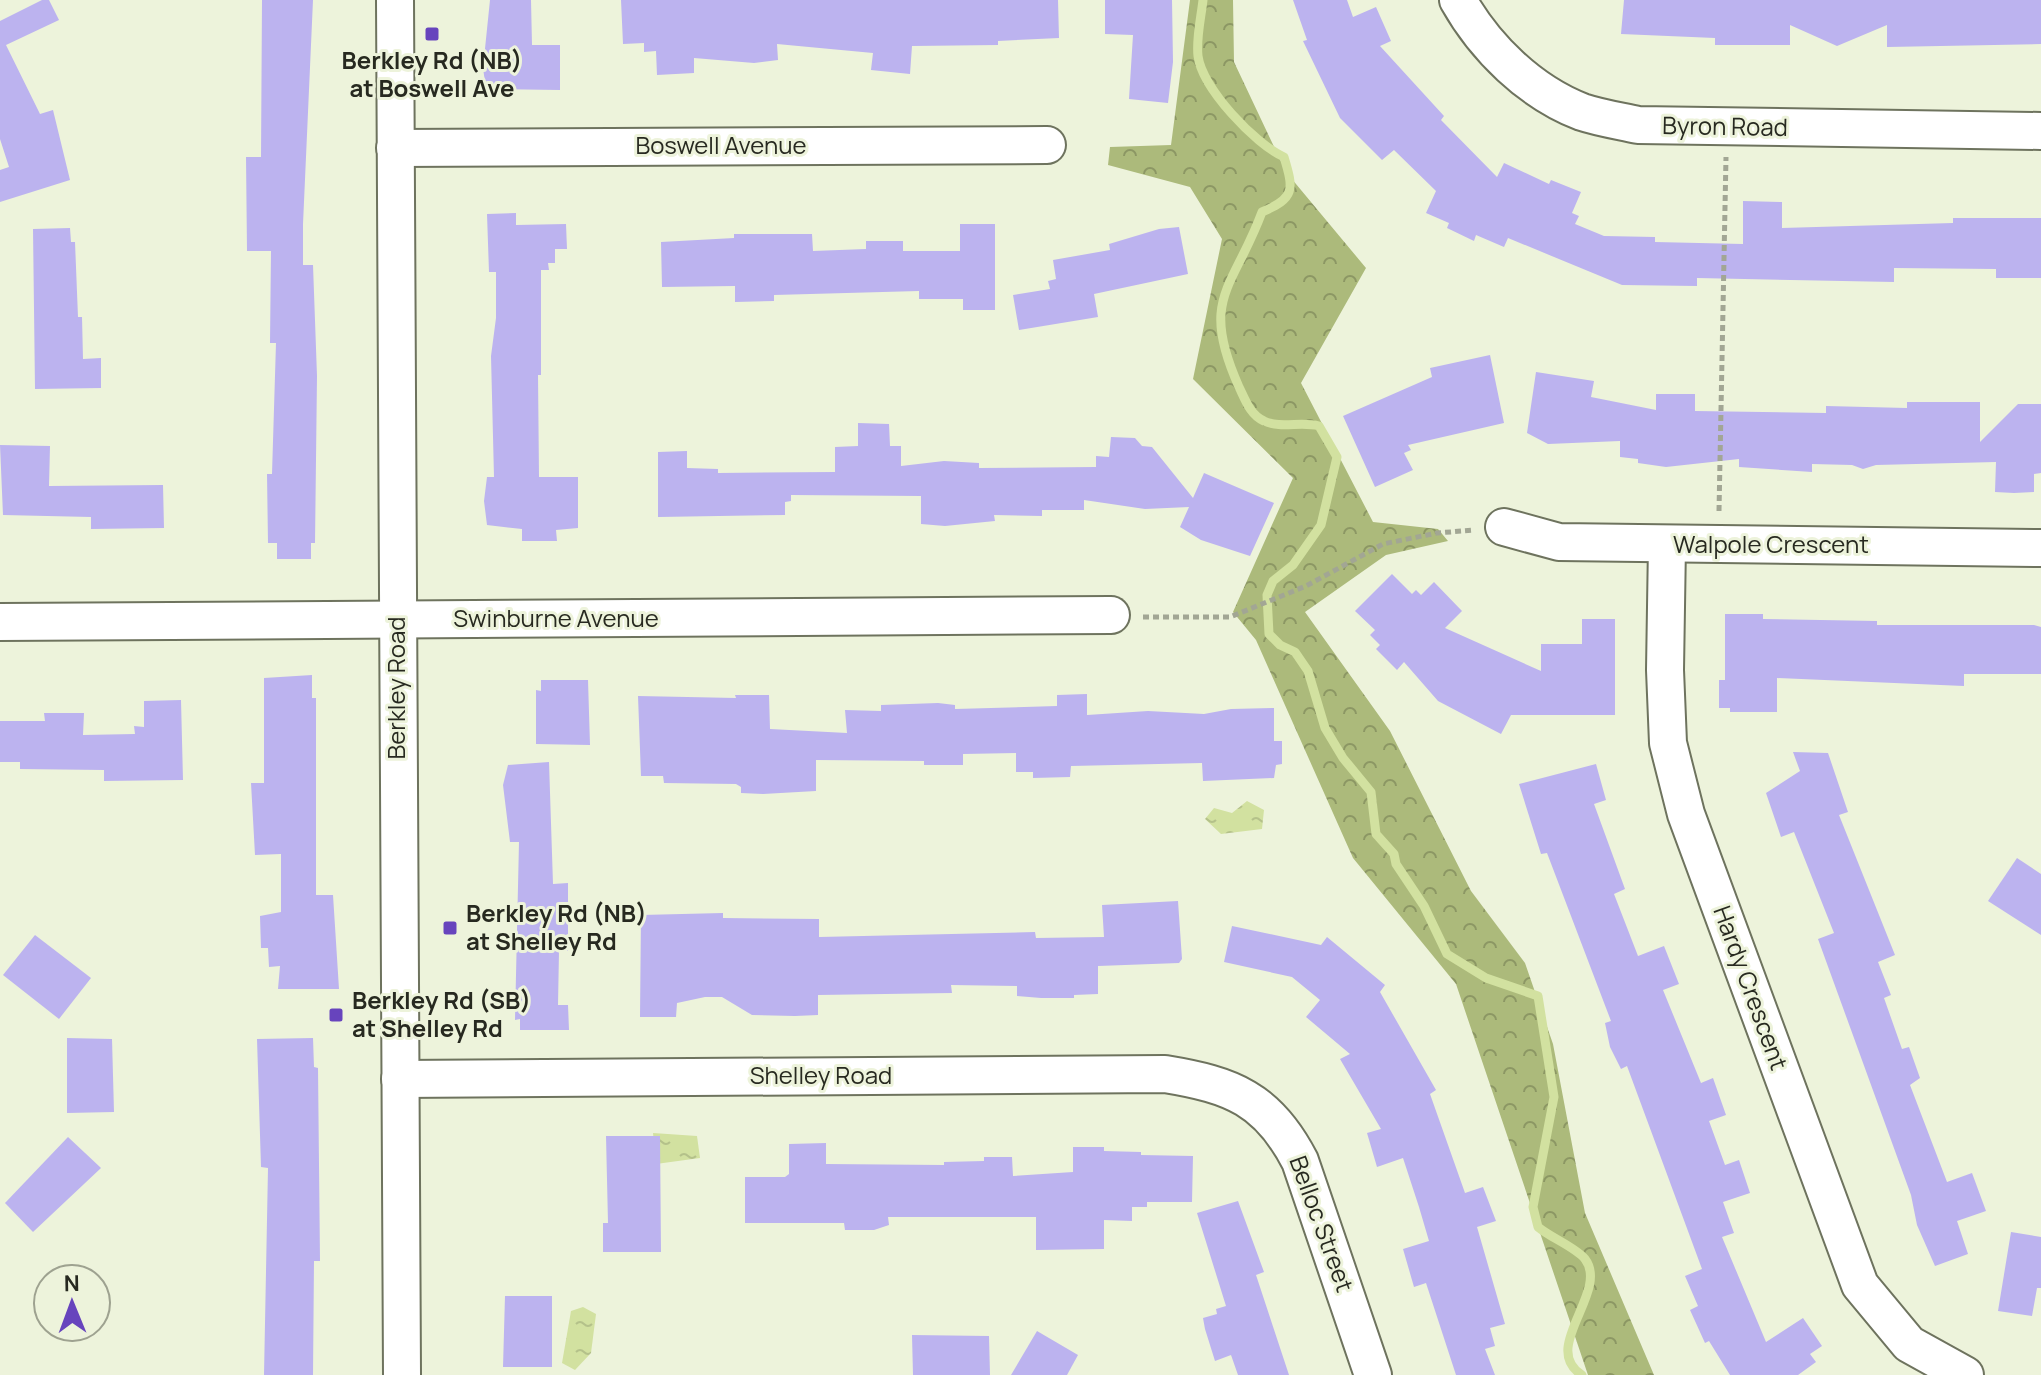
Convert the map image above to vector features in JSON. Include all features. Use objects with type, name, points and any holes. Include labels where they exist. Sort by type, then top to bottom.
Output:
[{"type":"street","name":"Berkley Road","points":[[395,0],[402,1375]]},
{"type":"street","name":"Byron Road","points":[[1458,0],[1471,24],[1533,86],[1582,112],[1638,125],[2041,131]]},
{"type":"street","name":"Boswell Avenue","points":[[395,148],[1047,145]]},
{"type":"street","name":"Walpole Crescent","points":[[1504,527],[1559,542],[2041,548]]},
{"type":"street","name":"Hardy Crescent","points":[[1667,544],[1665,670],[1668,743],[1691,828],[1860,1285],[1909,1344],[1965,1375]]},
{"type":"street","name":"Swinburne Avenue","points":[[0,622],[1111,615]]},
{"type":"street","name":"Shelley Road","points":[[400,1079],[1165,1074],[1203,1080],[1239,1092]]},
{"type":"street","name":"Belloc Street","points":[[1239,1092],[1284,1129],[1300,1161],[1373,1375]]},
{"type":"path","points":[[1718,544],[1726,127]]},
{"type":"path","points":[[1111,615],[1230,617],[1306,586],[1383,544],[1437,533],[1504,527]]},
{"type":"green space","points":[[1190,0],[1233,0],[1234,62],[1286,172],[1366,268],[1301,383],[1373,522],[1438,529],[1448,541],[1386,555],[1305,612],[1390,731],[1471,891],[1525,963],[1553,1044],[1585,1213],[1654,1375],[1588,1375],[1456,984],[1353,858],[1256,640],[1233,612],[1293,478],[1193,379],[1222,239],[1190,187],[1108,165],[1110,147],[1171,145]]},
{"type":"water","points":[[1247,801],[1264,810],[1262,829],[1221,834],[1205,819],[1214,808],[1232,813]]},
{"type":"water","points":[[653,1133],[697,1136],[700,1158],[656,1164]]},
{"type":"water","points":[[583,1307],[596,1314],[591,1353],[575,1370],[562,1363],[571,1311]]},
{"type":"building","points":[[42,0],[49,0],[59,20],[6,45],[40,114],[53,110],[70,180],[0,202],[0,170],[9,167],[0,139],[0,21]]},
{"type":"building","points":[[262,0],[313,0],[303,224],[303,265],[313,265],[317,376],[315,543],[311,543],[311,559],[277,559],[277,543],[268,543],[267,474],[272,474],[276,343],[270,343],[271,251],[247,251],[246,157],[261,157]]},
{"type":"building","points":[[490,0],[531,0],[532,45],[560,45],[560,90],[486,89],[483,68]]},
{"type":"building","points":[[621,0],[1058,0],[1059,38],[998,41],[998,45],[912,46],[910,74],[871,70],[873,53],[777,44],[778,60],[754,63],[694,58],[694,73],[657,75],[656,51],[644,52],[644,43],[623,44]]},
{"type":"building","points":[[1105,0],[1172,0],[1173,62],[1168,103],[1129,99],[1133,35],[1105,34]]},
{"type":"building","points":[[1293,0],[1347,0],[1353,17],[1376,7],[1391,41],[1380,46],[1444,116],[1441,120],[1497,177],[1504,163],[1549,184],[1551,180],[1581,192],[1572,213],[1579,216],[1575,224],[1604,236],[1655,237],[1655,242],[1743,244],[1743,201],[1782,202],[1782,228],[1953,223],[1953,218],[2041,218],[2041,278],[1996,278],[1996,269],[1894,268],[1894,282],[1697,278],[1697,286],[1622,285],[1508,238],[1504,247],[1476,235],[1474,241],[1447,228],[1449,223],[1426,213],[1436,191],[1394,150],[1382,160],[1340,118],[1303,41],[1307,40]]},
{"type":"building","points":[[1624,0],[2041,0],[2041,44],[1887,47],[1887,25],[1837,46],[1790,25],[1790,45],[1715,45],[1715,38],[1621,34]]},
{"type":"building","points":[[516,213],[516,225],[566,224],[567,249],[555,249],[555,263],[548,263],[549,270],[541,270],[541,375],[538,375],[539,477],[578,477],[578,528],[556,530],[557,541],[522,541],[522,529],[487,525],[484,501],[487,477],[494,477],[491,356],[496,318],[496,272],[489,272],[487,214]]},
{"type":"building","points":[[960,224],[995,224],[995,310],[963,310],[963,299],[919,299],[919,291],[774,295],[774,301],[735,302],[735,286],[662,287],[661,242],[734,238],[734,234],[812,234],[813,251],[866,249],[866,241],[903,241],[903,251],[960,251]]},
{"type":"building","points":[[1179,227],[1188,274],[1094,294],[1098,317],[1019,330],[1013,295],[1050,289],[1048,281],[1056,279],[1053,260],[1110,250],[1109,244],[1159,229]]},
{"type":"building","points":[[70,228],[71,242],[75,242],[83,359],[101,358],[101,388],[35,389],[33,229]]},
{"type":"building","points":[[1490,355],[1504,423],[1408,445],[1411,450],[1404,453],[1413,470],[1375,487],[1343,416],[1432,377],[1430,368]]},
{"type":"building","points":[[1536,372],[1594,381],[1591,397],[1656,410],[1656,394],[1695,394],[1695,411],[1826,413],[1826,406],[1907,408],[1907,402],[1980,402],[1980,442],[2018,404],[2041,404],[2041,473],[2034,474],[2034,492],[2014,493],[1995,492],[1996,462],[1876,465],[1863,469],[1852,465],[1812,464],[1812,472],[1739,467],[1739,459],[1666,467],[1638,463],[1638,459],[1620,457],[1620,441],[1548,444],[1527,433]]},
{"type":"building","points":[[858,423],[889,424],[890,446],[901,446],[901,466],[944,461],[979,463],[979,468],[1096,467],[1096,456],[1109,457],[1111,437],[1135,438],[1142,446],[1152,447],[1193,498],[1204,473],[1274,503],[1250,556],[1201,540],[1180,527],[1189,507],[1145,509],[1084,500],[1084,510],[1042,510],[1042,516],[994,515],[995,521],[945,526],[921,524],[921,496],[791,495],[791,501],[785,502],[785,515],[658,517],[658,452],[687,451],[687,468],[718,469],[718,473],[835,472],[835,447],[858,446]]},
{"type":"building","points":[[0,445],[50,446],[49,486],[163,485],[164,528],[91,529],[91,517],[3,515]]},
{"type":"building","points":[[1392,574],[1412,594],[1416,590],[1421,595],[1434,582],[1462,611],[1445,628],[1541,671],[1541,644],[1582,644],[1582,619],[1615,619],[1615,715],[1511,715],[1501,734],[1438,701],[1404,662],[1397,670],[1376,649],[1380,645],[1370,635],[1375,630],[1355,611]]},
{"type":"building","points":[[1725,614],[1763,614],[1763,619],[1877,621],[1877,625],[2034,625],[2041,627],[2041,674],[1964,674],[1964,686],[1777,678],[1777,712],[1730,712],[1730,708],[1719,708],[1719,680],[1725,680]]},
{"type":"building","points":[[312,675],[312,698],[316,698],[316,895],[333,895],[339,989],[278,989],[280,966],[269,967],[268,948],[261,948],[260,916],[281,912],[281,854],[255,855],[251,783],[264,783],[264,678]]},
{"type":"building","points":[[541,680],[588,680],[590,745],[536,744],[536,690],[541,691]]},
{"type":"building","points":[[1087,694],[1087,715],[1148,711],[1204,714],[1231,709],[1274,708],[1274,741],[1282,741],[1282,764],[1276,765],[1274,778],[1203,781],[1202,763],[1071,766],[1070,777],[1033,778],[1033,772],[1016,772],[1016,753],[963,754],[963,765],[924,765],[924,761],[816,760],[816,791],[763,794],[741,793],[741,787],[736,784],[664,783],[663,776],[641,776],[638,696],[736,698],[735,695],[769,695],[770,729],[847,733],[845,710],[881,711],[881,705],[938,703],[955,705],[955,709],[1057,706],[1057,695]]},
{"type":"building","points":[[181,700],[183,780],[104,781],[104,770],[20,769],[20,762],[0,762],[0,721],[45,721],[44,713],[84,713],[83,735],[135,734],[134,726],[144,727],[144,701]]},
{"type":"building","points":[[1793,752],[1828,753],[1848,812],[1839,815],[1895,955],[1878,962],[1891,995],[1884,998],[1902,1049],[1909,1047],[1920,1078],[1910,1085],[1947,1182],[1972,1173],[1986,1211],[1957,1221],[1968,1254],[1935,1266],[1917,1225],[1911,1195],[1818,939],[1834,933],[1794,832],[1781,837],[1766,793],[1800,771]]},
{"type":"building","points":[[549,762],[553,884],[568,883],[568,951],[559,951],[558,1005],[568,1005],[569,1030],[520,1030],[520,1019],[515,1020],[519,842],[510,842],[503,785],[508,765]]},
{"type":"building","points":[[1596,764],[1606,800],[1594,804],[1625,889],[1614,894],[1638,956],[1664,946],[1679,984],[1663,990],[1701,1083],[1713,1078],[1726,1115],[1709,1121],[1725,1165],[1739,1160],[1750,1193],[1723,1202],[1734,1233],[1722,1237],[1766,1342],[1803,1318],[1822,1346],[1810,1354],[1816,1362],[1798,1375],[1730,1375],[1709,1341],[1705,1343],[1690,1310],[1698,1306],[1685,1276],[1702,1269],[1627,1066],[1621,1069],[1610,1047],[1605,1023],[1611,1021],[1547,853],[1541,854],[1519,784]]},
{"type":"building","points":[[2017,858],[2041,874],[2041,935],[1988,901]]},
{"type":"building","points":[[1178,901],[1182,959],[1179,963],[1098,966],[1098,994],[1041,998],[1017,996],[1017,986],[951,985],[952,993],[818,995],[818,1015],[795,1016],[752,1015],[722,997],[705,997],[677,1003],[676,1017],[640,1017],[641,915],[723,913],[723,918],[819,919],[819,937],[1035,932],[1036,938],[1104,937],[1102,905]]},
{"type":"building","points":[[1232,926],[1321,945],[1327,937],[1385,985],[1380,992],[1436,1090],[1430,1094],[1465,1193],[1483,1187],[1496,1221],[1477,1227],[1505,1324],[1490,1328],[1495,1346],[1485,1349],[1495,1375],[1456,1375],[1426,1283],[1414,1287],[1403,1249],[1429,1241],[1403,1158],[1377,1167],[1367,1133],[1381,1129],[1340,1059],[1350,1054],[1306,1017],[1320,1000],[1292,977],[1224,962]]},
{"type":"building","points":[[35,935],[91,978],[59,1019],[3,975]]},
{"type":"building","points":[[67,1038],[112,1039],[114,1112],[67,1113]]},
{"type":"building","points":[[313,1038],[314,1067],[318,1068],[320,1261],[314,1261],[313,1375],[264,1375],[268,1168],[261,1167],[257,1039]]},
{"type":"building","points":[[606,1136],[660,1136],[661,1252],[603,1252],[603,1223],[608,1223]]},
{"type":"building","points":[[68,1137],[101,1168],[33,1232],[5,1203]]},
{"type":"building","points":[[826,1143],[826,1164],[944,1165],[944,1162],[984,1161],[984,1157],[1012,1157],[1013,1176],[1073,1172],[1073,1147],[1104,1147],[1104,1151],[1141,1152],[1141,1155],[1193,1156],[1192,1202],[1147,1202],[1147,1207],[1132,1207],[1132,1221],[1104,1220],[1104,1249],[1036,1250],[1036,1217],[888,1217],[889,1225],[874,1230],[845,1230],[844,1223],[745,1223],[745,1177],[785,1177],[789,1174],[789,1144]]},
{"type":"building","points":[[1238,1201],[1264,1272],[1256,1275],[1289,1375],[1238,1375],[1231,1355],[1215,1361],[1205,1329],[1203,1318],[1217,1314],[1216,1309],[1226,1306],[1197,1213]]},
{"type":"building","points":[[2011,1232],[2041,1237],[2041,1288],[2037,1288],[2032,1316],[1998,1311]]},
{"type":"building","points":[[505,1296],[552,1296],[552,1367],[503,1367]]},
{"type":"building","points":[[1037,1331],[1078,1355],[1067,1375],[1011,1375]]},
{"type":"building","points":[[912,1335],[989,1336],[990,1375],[913,1375]]},
{"type":"waterway","points":[[1203,0],[1198,42],[1202,69],[1219,99],[1245,128],[1284,157],[1290,185],[1281,202],[1262,212],[1231,278],[1221,313],[1227,357],[1243,397],[1255,415],[1271,423],[1319,426],[1337,457],[1321,525],[1293,565],[1273,581],[1267,595],[1269,634],[1280,645],[1295,652],[1308,671],[1325,728],[1343,758],[1371,792],[1376,834],[1394,854],[1396,864],[1424,906],[1447,954],[1486,978],[1538,996],[1554,1097],[1533,1207],[1538,1227],[1581,1255],[1590,1272],[1589,1287],[1568,1350],[1571,1364],[1582,1375]]},
{"type":"place","name":"Berkley Rd (NB) at Boswell Ave","points":[[432,34]]},
{"type":"place","name":"Berkley Rd (NB) at Shelley Rd","points":[[450,928]]},
{"type":"place","name":"Berkley Rd (SB) at Shelley Rd","points":[[336,1015]]}]
